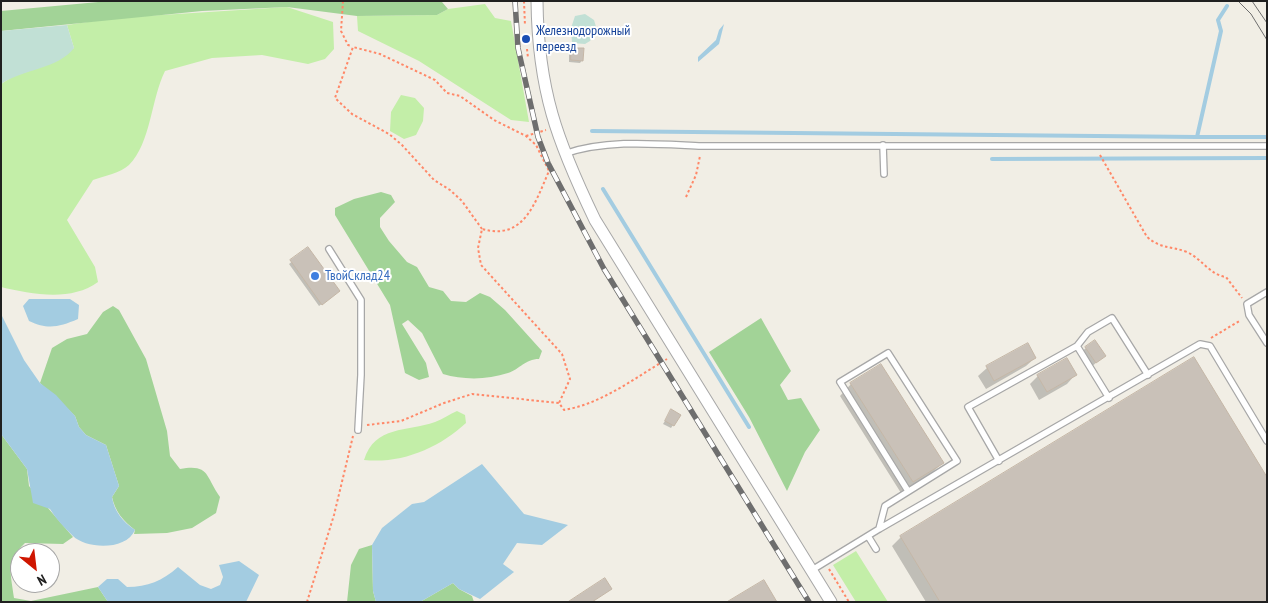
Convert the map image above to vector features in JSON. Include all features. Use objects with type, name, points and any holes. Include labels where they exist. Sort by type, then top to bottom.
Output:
[{"type":"street","points":[[537,1],[542,76],[555,127],[564,154],[595,220],[832,602]]},
{"type":"lane","points":[[564,154],[579,149],[642,143],[702,146],[1267,146]]},
{"type":"lane","points":[[883,145],[884,174]]},
{"type":"lane","points":[[328,249],[361,300],[362,375],[358,430]]},
{"type":"lane","points":[[1267,292],[1247,304],[1249,315],[1267,343]]},
{"type":"lane","points":[[999,461],[968,407],[1077,346],[1088,332],[1112,318],[1148,375]]},
{"type":"lane","points":[[812,570],[1200,344],[1210,346],[1267,441]]},
{"type":"lane","points":[[1077,346],[1109,398]]},
{"type":"lane","points":[[879,530],[885,506],[957,461],[888,353],[840,382],[908,491]]},
{"type":"lane","points":[[868,536],[876,549]]},
{"type":"path","points":[[343,1],[341,31],[348,45],[380,54],[435,80],[446,94],[460,96],[494,120],[526,136],[536,145],[549,171],[533,207],[514,229],[504,233],[482,229],[462,201],[450,190],[434,180],[389,134],[352,114],[335,98],[353,47]]},
{"type":"path","points":[[526,136],[555,127]]},
{"type":"path","points":[[686,197],[696,175],[702,146]]},
{"type":"path","points":[[1095,146],[1147,237],[1156,245],[1186,252],[1200,260],[1216,276],[1226,277],[1247,304]]},
{"type":"path","points":[[482,229],[478,248],[481,265],[562,354],[570,379],[559,403]]},
{"type":"path","points":[[1200,344],[1249,315]]},
{"type":"path","points":[[307,602],[334,515],[351,440],[358,430],[375,424],[401,421],[444,402],[472,394],[559,403],[564,410],[573,408],[594,400],[678,352]]},
{"type":"path","points":[[825,562],[849,602]]},
{"type":"green space","points":[[109,1],[430,1],[442,2],[448,9],[437,15],[357,16],[287,7],[202,11],[1,31],[1,11]]},
{"type":"green space","points":[[485,4],[495,18],[511,21],[529,122],[511,120],[419,61],[358,31],[357,16],[437,15],[448,9]]},
{"type":"green space","points":[[287,7],[333,22],[334,49],[325,59],[308,64],[262,55],[212,58],[165,71],[160,82],[142,145],[136,156],[129,165],[121,170],[93,180],[67,220],[95,267],[98,282],[76,292],[51,295],[1,287],[1,84],[12,77],[40,67],[74,48],[67,25],[114,18]]},
{"type":"green space","points":[[401,95],[415,98],[424,108],[423,121],[416,135],[404,139],[390,131],[391,112]]},
{"type":"green space","points":[[381,192],[391,195],[395,202],[380,218],[380,227],[407,262],[417,267],[429,287],[443,291],[451,301],[466,302],[480,293],[490,297],[505,310],[542,351],[539,359],[526,362],[508,373],[492,377],[467,378],[443,374],[422,333],[408,320],[402,324],[426,363],[429,377],[419,380],[405,373],[390,305],[335,215],[335,208],[354,199]]},
{"type":"green space","points":[[113,306],[119,310],[146,359],[167,431],[170,456],[180,469],[197,468],[206,473],[220,497],[216,513],[192,528],[167,533],[134,534],[135,530],[120,515],[113,502],[112,497],[119,486],[106,445],[86,435],[79,427],[75,416],[40,383],[52,348],[67,339],[87,334],[103,312]]},
{"type":"green space","points":[[761,318],[791,371],[780,385],[788,400],[801,398],[820,430],[805,452],[787,491],[749,417],[709,352]]},
{"type":"green space","points":[[457,411],[465,415],[466,423],[432,447],[406,457],[378,461],[364,460],[369,449],[384,435],[435,422]]},
{"type":"green space","points":[[1,434],[27,469],[29,486],[73,537],[63,544],[10,543],[10,593],[13,593],[14,598],[31,601],[98,587],[108,602],[1,602]]},
{"type":"green space","points":[[372,545],[373,591],[376,602],[347,602],[351,565],[359,549]]},
{"type":"green space","points":[[856,551],[888,602],[856,602],[833,565]]},
{"type":"green space","points":[[453,583],[459,589],[472,596],[474,602],[420,602]]},
{"type":"shaded area","points":[[585,14],[594,20],[597,30],[590,41],[585,44],[572,43],[571,28],[575,16]]},
{"type":"shaded area","points":[[724,24],[719,44],[698,62],[698,57],[716,40],[719,30]]},
{"type":"shaded area","points":[[67,25],[74,48],[67,55],[50,65],[19,75],[1,84],[1,31]]},
{"type":"shaded area","points":[[29,299],[70,299],[79,305],[78,319],[54,326],[36,324],[29,321],[23,306]]},
{"type":"shaded area","points":[[1,314],[24,360],[40,383],[56,395],[75,416],[79,427],[86,435],[106,445],[119,486],[112,497],[113,502],[120,516],[135,530],[123,542],[105,546],[87,544],[73,536],[50,509],[33,503],[27,469],[1,434]]},
{"type":"shaded area","points":[[482,464],[524,514],[568,525],[542,545],[517,543],[503,564],[514,572],[480,599],[459,589],[453,583],[420,602],[376,602],[373,591],[372,545],[382,528],[412,504],[424,502]]},
{"type":"shaded area","points":[[239,561],[259,575],[246,602],[108,602],[98,587],[107,579],[118,579],[127,587],[142,586],[166,576],[178,567],[200,585],[211,589],[220,585],[223,577],[219,565]]},
{"type":"building","points":[[571,48],[584,48],[583,61],[571,60]]},
{"type":"building","name":"ТвойСклад24","points":[[308,247],[340,291],[322,305],[290,260]]},
{"type":"building","points":[[1095,340],[1106,356],[1096,363],[1085,347]]},
{"type":"building","points":[[1028,343],[1036,358],[994,381],[986,366]]},
{"type":"building","points":[[1194,357],[1267,477],[1267,602],[940,602],[900,536]]},
{"type":"building","points":[[1067,358],[1077,375],[1047,392],[1037,375]]},
{"type":"building","points":[[881,364],[944,463],[913,482],[850,383]]},
{"type":"building","points":[[671,409],[681,415],[674,426],[665,421]]},
{"type":"building","points":[[605,578],[612,589],[592,602],[568,602]]},
{"type":"building","points":[[764,580],[777,602],[727,602]]},
{"type":"waterway","points":[[592,131],[1197,137],[1221,31],[1218,20],[1227,6]]},
{"type":"waterway","points":[[1197,137],[1267,137]]},
{"type":"waterway","points":[[992,159],[1267,158]]},
{"type":"waterway","points":[[603,189],[749,427]]},
{"type":"tram line","points":[[1238,1],[1251,14],[1267,40]]},
{"type":"tram line","points":[[1252,1],[1267,23]]},
{"type":"railway","points":[[515,1],[518,48],[538,137],[548,163],[604,269],[809,602]]},
{"type":"place","name":"Железнодорожный переезд","points":[[526,39]]},
{"type":"place","name":"ТвойСклад24","points":[[315,276]]}]
